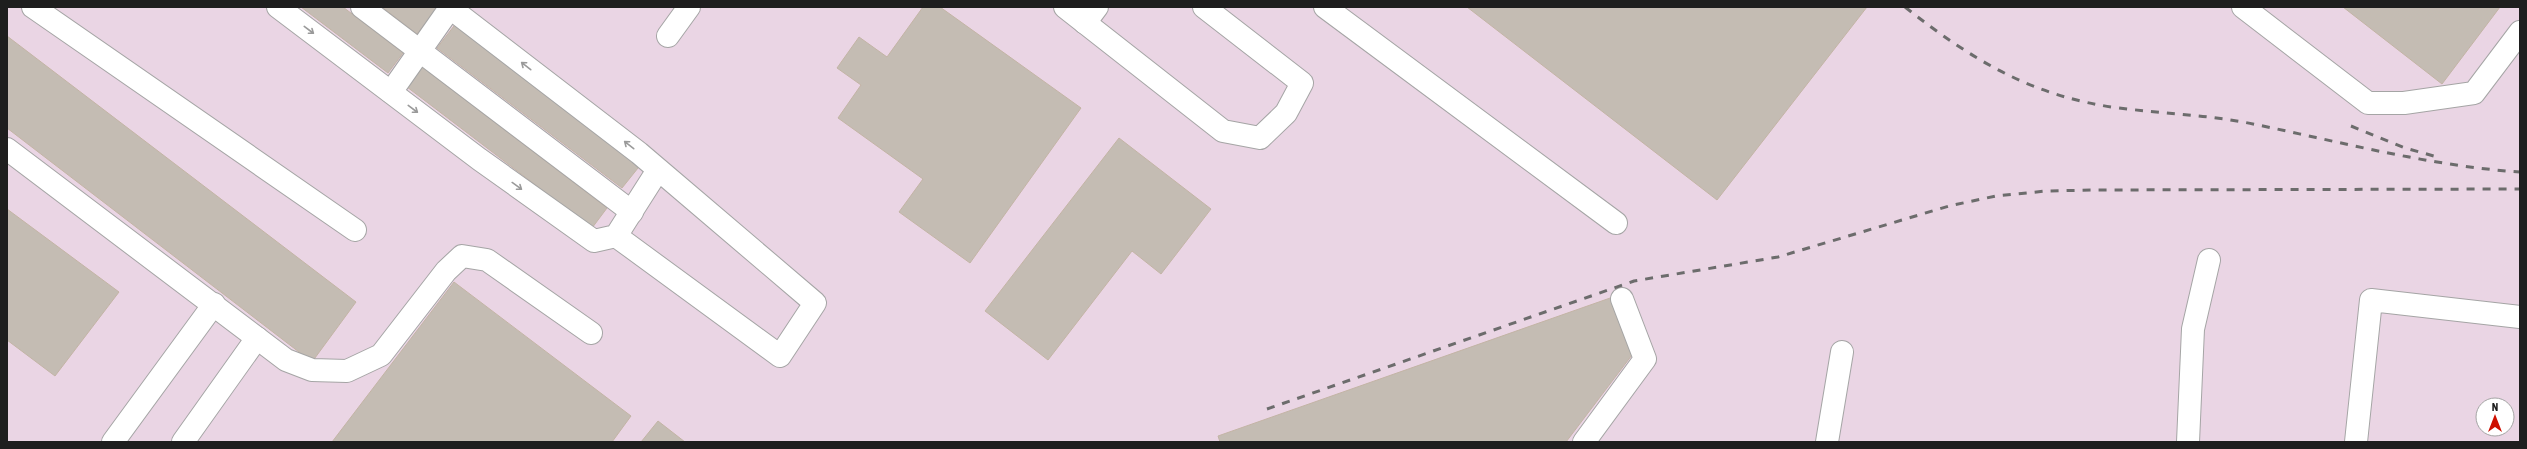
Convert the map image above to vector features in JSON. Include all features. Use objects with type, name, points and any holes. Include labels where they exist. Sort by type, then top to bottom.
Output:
[{"type":"street","points":[[33,7],[355,230]]},
{"type":"street","points":[[278,7],[594,241],[616,236],[658,170]]},
{"type":"street","points":[[362,7],[632,212]]},
{"type":"street","points":[[391,92],[450,7],[639,153],[815,303],[780,356],[616,236]]},
{"type":"street","points":[[668,36],[689,7]]},
{"type":"street","points":[[1065,7],[1091,15],[1223,131],[1260,138],[1286,113],[1302,83],[1204,7]]},
{"type":"street","points":[[1326,7],[1616,223]]},
{"type":"street","points":[[2243,7],[2368,103],[2404,103],[2474,93],[2520,32]]},
{"type":"street","points":[[7,149],[214,304],[286,360],[312,370],[347,371],[381,355],[446,271],[462,256],[487,260],[591,333]]},
{"type":"street","points":[[2188,442],[2194,329],[2209,260]]},
{"type":"street","points":[[1584,442],[1645,359],[1622,299]]},
{"type":"street","points":[[2356,442],[2371,300],[2520,317]]},
{"type":"street","points":[[113,442],[214,304]]},
{"type":"street","points":[[183,442],[257,338]]},
{"type":"street","points":[[1827,442],[1842,352]]},
{"type":"shaded area","points":[[7,7],[2520,7],[2520,442],[7,442]]},
{"type":"building","points":[[301,7],[343,7],[403,53],[388,73]]},
{"type":"building","points":[[382,7],[436,7],[437,8],[417,34]]},
{"type":"building","points":[[923,7],[940,7],[1081,108],[970,263],[899,212],[923,179],[838,118],[861,85],[837,68],[859,37],[887,57]]},
{"type":"building","points":[[1467,7],[1867,7],[1717,200]]},
{"type":"building","points":[[2343,7],[2500,7],[2442,84]]},
{"type":"building","points":[[457,22],[642,163],[622,188],[437,48]]},
{"type":"building","points":[[7,36],[356,302],[312,362],[7,128]]},
{"type":"building","points":[[422,67],[607,208],[592,228],[407,87]]},
{"type":"building","points":[[1119,138],[1211,209],[1161,274],[1132,251],[1048,360],[985,311]]},
{"type":"building","points":[[7,209],[119,292],[55,376],[7,340]]},
{"type":"building","points":[[454,282],[631,416],[612,442],[332,442]]},
{"type":"building","points":[[1613,297],[1635,351],[1566,442],[1220,442],[1218,436]]},
{"type":"building","points":[[658,421],[685,442],[641,442]]},
{"type":"railway","points":[[1905,7],[1955,44],[2005,73],[2031,85],[2088,103],[2241,122],[2388,153],[2454,165],[2520,172]]},
{"type":"railway","points":[[2351,126],[2405,148],[2441,158]]},
{"type":"railway","points":[[1267,409],[1634,281],[1778,257],[1949,206],[1996,196],[2046,191],[2092,190],[2520,189]]}]
